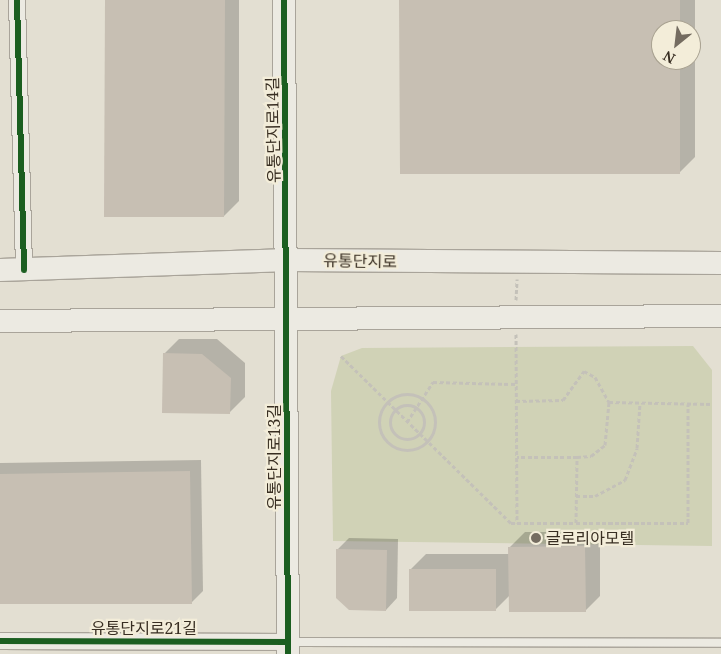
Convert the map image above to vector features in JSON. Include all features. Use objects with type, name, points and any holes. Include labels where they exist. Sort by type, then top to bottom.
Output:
[{"type":"main road","name":"유통단지로14길","points":[[284,0],[288,260]]},
{"type":"main road","name":"유통단지로","points":[[0,270],[288,260],[721,263]]},
{"type":"main road","name":"유통단지로13길","points":[[288,260],[288,648]]},
{"type":"main road","points":[[0,321],[288,321],[721,316]]},
{"type":"street","points":[[17,0],[24,270]]},
{"type":"street","name":"유통단지로21길","points":[[0,641],[46,648],[288,648]]},
{"type":"lane","points":[[288,648],[721,643]]},
{"type":"path","points":[[515,347],[517,523]]},
{"type":"path","points":[[341,356],[511,523],[688,523],[688,404]]},
{"type":"path","points":[[516,401],[563,400],[584,371],[594,377],[609,402],[605,446],[591,456],[517,457]]},
{"type":"path","points":[[407,422],[433,382],[516,384]]},
{"type":"path","points":[[400,395],[422,399],[435,417],[428,442],[403,450],[387,441],[379,423],[388,403],[400,395]]},
{"type":"path","points":[[609,402],[712,404]]},
{"type":"path","points":[[576,496],[596,496],[626,480],[637,448],[640,403]]},
{"type":"path","points":[[394,410],[405,405],[416,408],[423,417],[419,434]]},
{"type":"path","points":[[394,410],[390,425],[395,434],[404,439],[419,434]]},
{"type":"path","points":[[576,524],[577,457]]},
{"type":"green space","points":[[693,346],[712,370],[712,546],[333,541],[331,391],[341,356],[362,348]]},
{"type":"building","points":[[105,0],[225,0],[224,217],[104,217]]},
{"type":"building","points":[[399,0],[680,0],[680,20],[651,20],[651,70],[680,70],[680,174],[400,174]]},
{"type":"building","points":[[163,353],[202,354],[231,378],[230,414],[162,413]]},
{"type":"building","points":[[190,471],[192,604],[0,604],[0,474]]},
{"type":"building","points":[[585,546],[586,612],[509,612],[508,547]]},
{"type":"building","points":[[336,549],[387,550],[386,611],[349,610],[336,598]]},
{"type":"building","points":[[409,569],[496,569],[496,611],[409,611]]},
{"type":"cycle path","points":[[17,0],[24,270]]},
{"type":"cycle path","points":[[284,0],[288,654]]},
{"type":"cycle path","points":[[0,641],[288,642]]},
{"type":"place","name":"글로리아모텔","points":[[536,538]]}]
